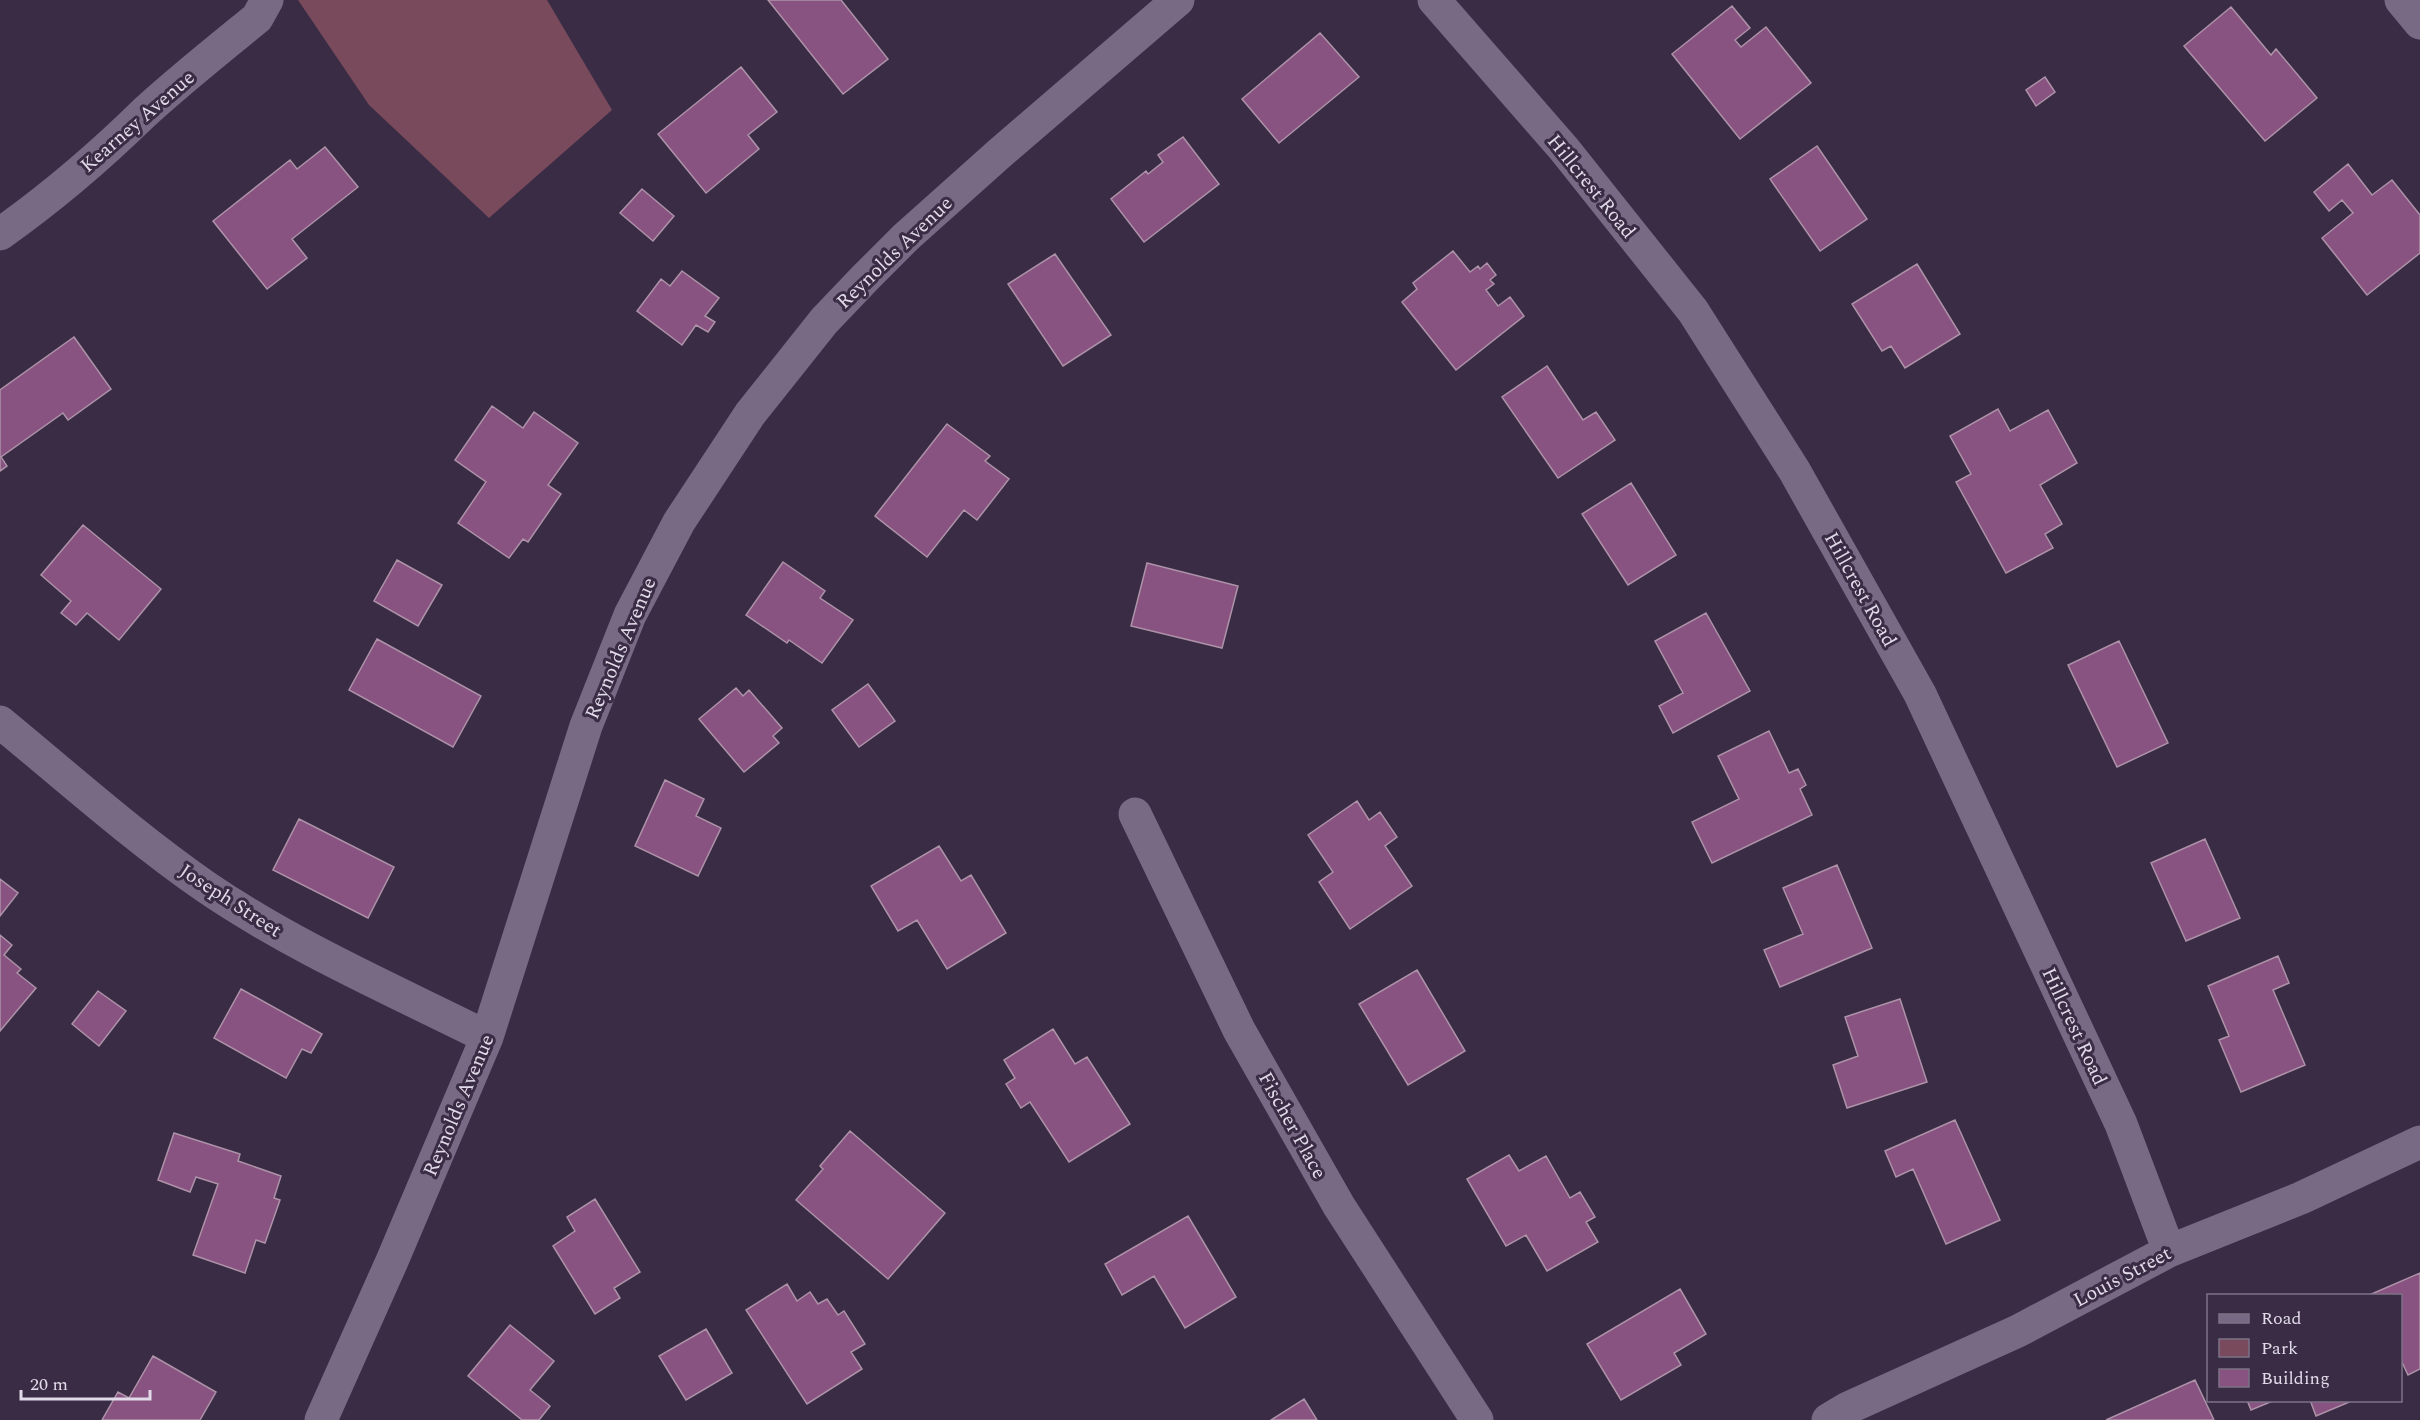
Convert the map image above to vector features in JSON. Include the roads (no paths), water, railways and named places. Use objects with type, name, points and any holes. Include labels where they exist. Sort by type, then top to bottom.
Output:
[{"type":"street","name":"Kearney Avenue","points":[[0,234],[34,210],[125,134],[145,113],[257,18],[267,0]]},
{"type":"street","name":"Reynolds Avenue","points":[[321,1420],[392,1261],[487,1037],[586,726],[630,615],[679,522],[750,414],[824,321],[898,245],[1000,153],[1178,0]]},
{"type":"street","name":"Hillcrest Road","points":[[1434,0],[1564,149],[1693,310],[1794,470],[1920,694],[2121,1124],[2169,1251]]},
{"type":"street","points":[[2401,0],[2420,22]]},
{"type":"street","name":"Joseph Street","points":[[0,722],[136,836],[207,888],[291,939],[487,1037]]},
{"type":"street","name":"Fischer Place","points":[[1135,814],[1239,1030],[1339,1206],[1477,1420]]},
{"type":"street","name":"Louis Street","points":[[1828,1420],[1848,1408],[2018,1331],[2169,1251],[2301,1198],[2420,1142]]}]
